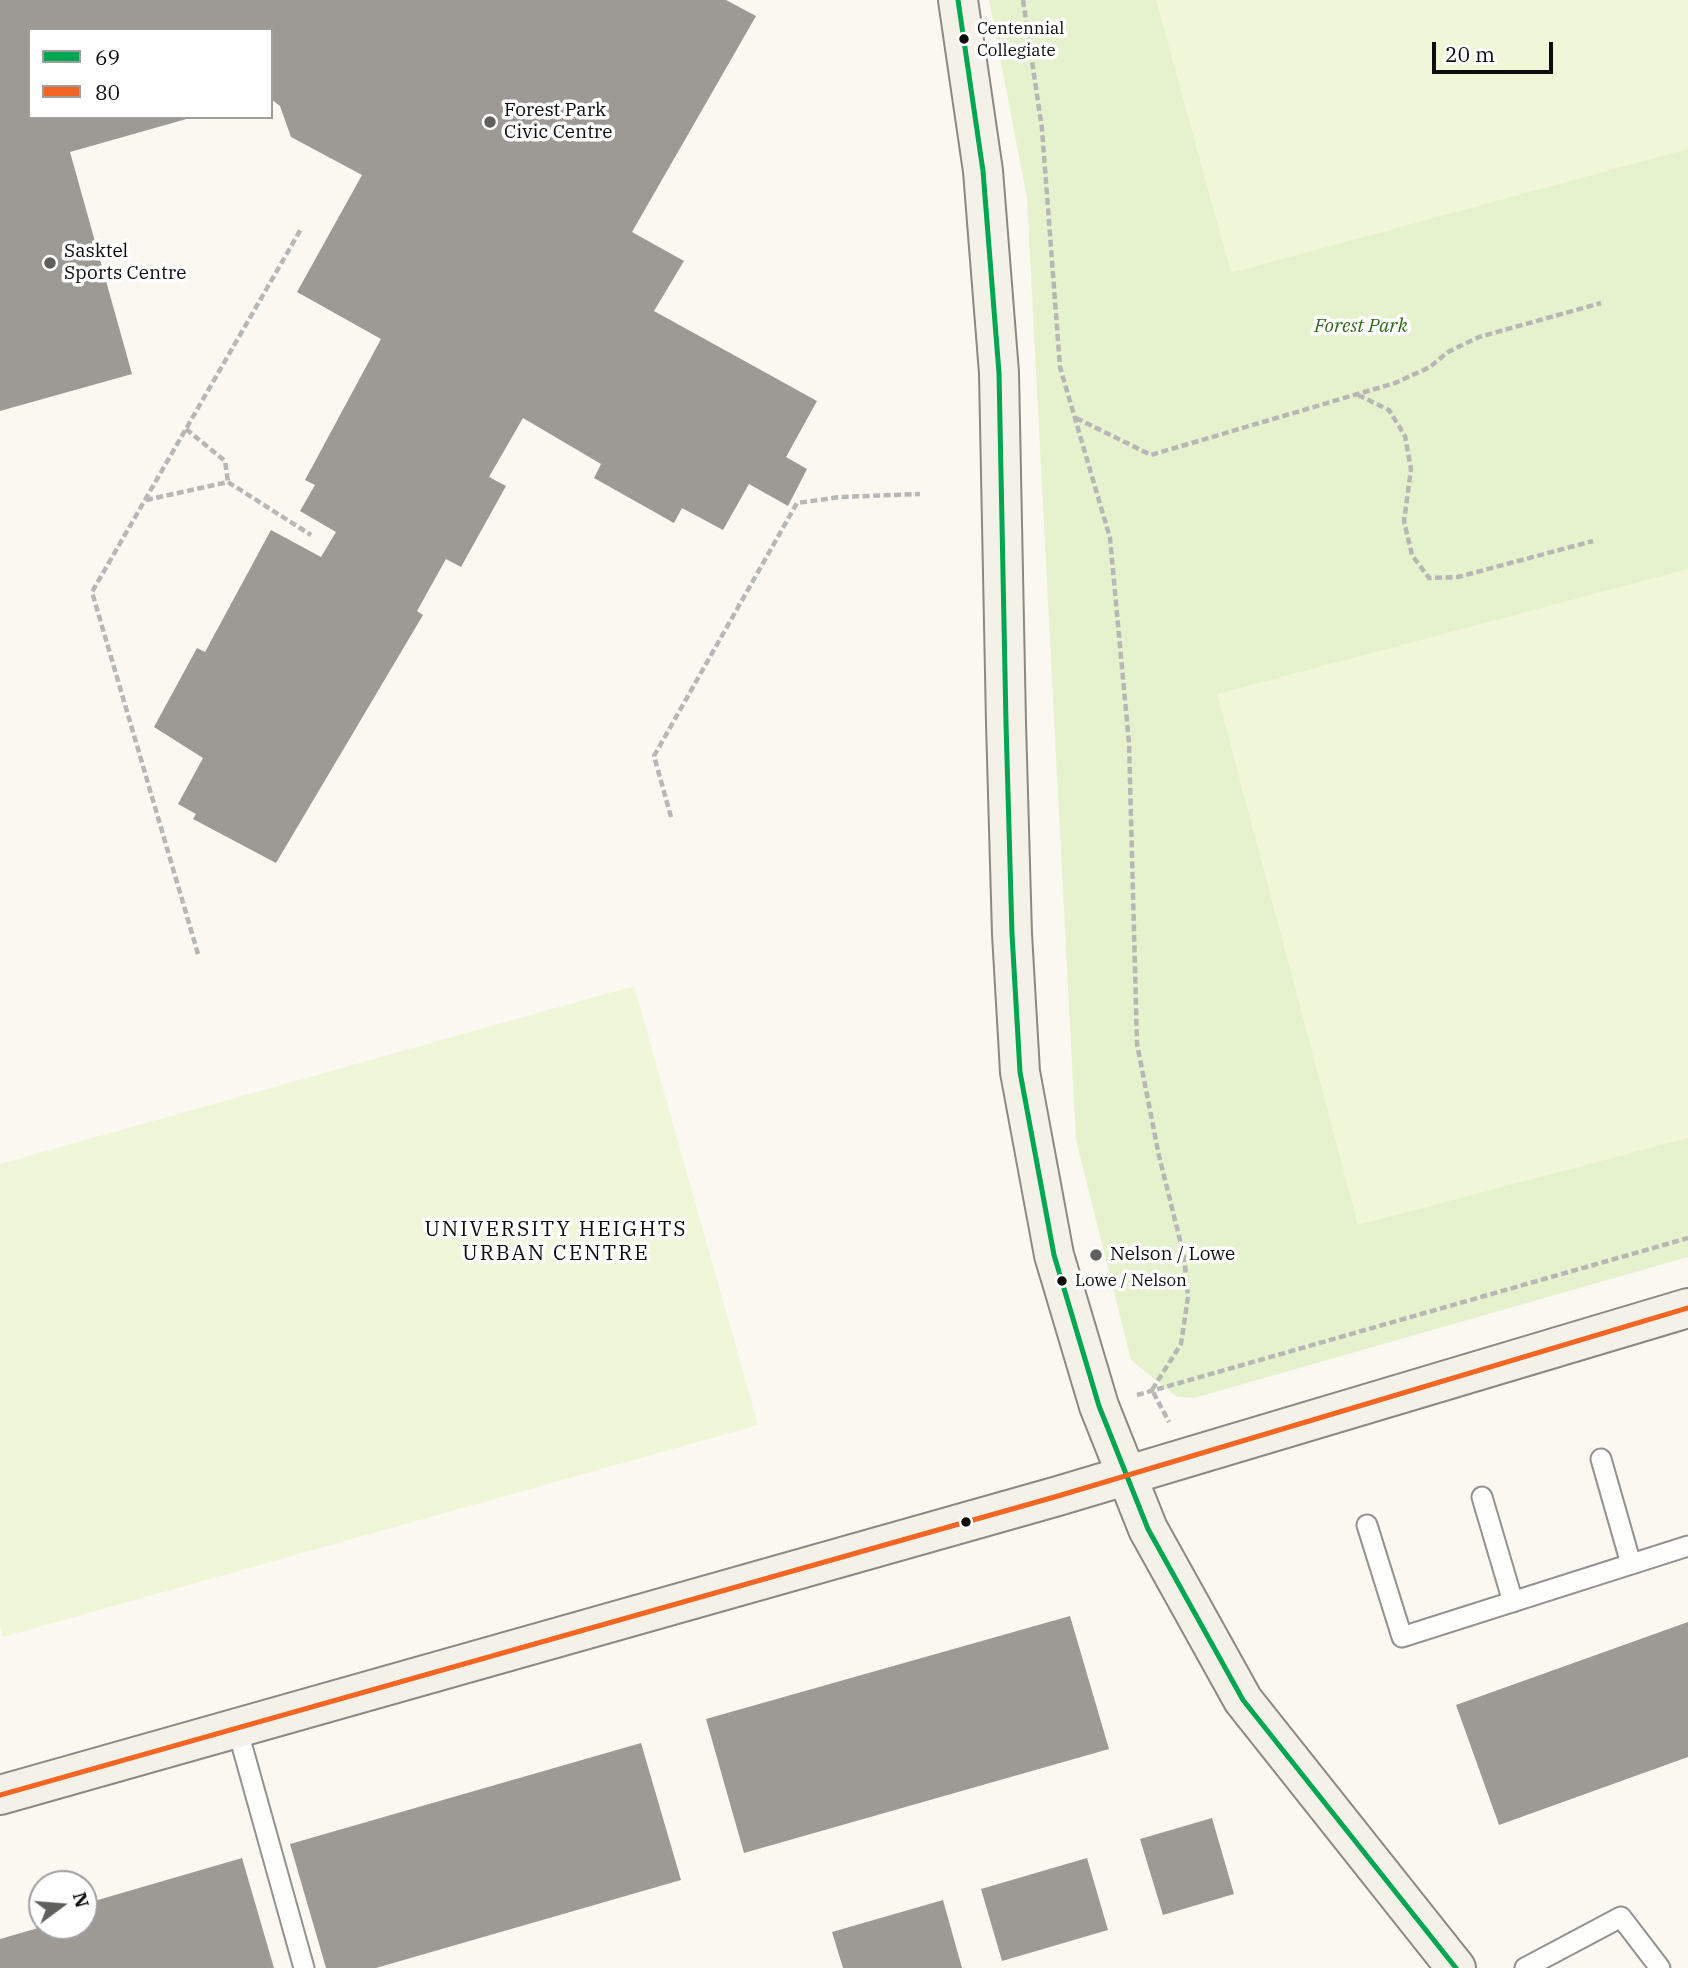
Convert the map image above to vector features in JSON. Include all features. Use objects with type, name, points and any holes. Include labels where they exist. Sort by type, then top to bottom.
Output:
[{"type":"street","points":[[958,0],[984,171],[999,373],[1006,736],[1012,934],[1020,1072],[1054,1255],[1099,1406],[1148,1529],[1243,1700],[1456,1968]]},
{"type":"street","points":[[0,1795],[1128,1475],[1688,1308]]},
{"type":"lane","points":[[1601,1459],[1631,1564]]},
{"type":"lane","points":[[1482,1497],[1513,1602]]},
{"type":"lane","points":[[1367,1525],[1402,1637],[1688,1546]]},
{"type":"lane","points":[[237,1728],[304,1968]]},
{"type":"lane","points":[[1525,1968],[1622,1917],[1661,1968]]},
{"type":"path","points":[[1023,0],[1042,129],[1060,367],[1110,538],[1129,743],[1138,1044],[1158,1156],[1184,1256],[1187,1283],[1188,1297],[1181,1344],[1152,1390]]},
{"type":"path","points":[[198,954],[92,592],[301,229]]},
{"type":"path","points":[[1075,418],[1151,455],[1395,383],[1430,367],[1448,352],[1479,337],[1601,303]]},
{"type":"path","points":[[1357,394],[1389,410],[1405,436],[1411,469],[1404,521],[1412,555],[1429,578],[1458,577],[1592,541]]},
{"type":"path","points":[[186,429],[225,460],[228,482]]},
{"type":"path","points":[[145,501],[228,482],[311,535]]},
{"type":"path","points":[[671,817],[654,756],[797,503],[840,497],[920,494]]},
{"type":"path","points":[[1099,1406],[1688,1238]]},
{"type":"green space","name":"Forest Park","points":[[989,0],[1688,0],[1688,1257],[1194,1398],[1177,1397],[1131,1360],[1076,1140],[1027,198]]},
{"type":"green space","points":[[1156,0],[1688,0],[1688,149],[1231,273]]},
{"type":"green space","points":[[1688,569],[1688,1138],[1358,1225],[1217,694]]},
{"type":"green space","points":[[634,986],[758,1425],[3,1637],[0,1624],[0,1164]]},
{"type":"building","points":[[0,0],[726,0],[756,16],[632,232],[684,261],[654,311],[817,401],[786,457],[807,469],[788,506],[749,484],[723,530],[682,508],[674,523],[594,478],[601,464],[523,418],[489,477],[506,486],[461,567],[446,559],[417,611],[423,615],[276,863],[193,819],[196,814],[178,804],[203,758],[154,727],[197,648],[205,652],[271,530],[321,557],[336,532],[300,511],[315,485],[305,480],[381,339],[297,292],[362,175],[291,137],[280,106],[273,101],[273,28],[28,28],[28,119],[186,119],[70,152],[132,374],[0,411]]},
{"type":"building","points":[[1070,1616],[1109,1749],[744,1853],[706,1719]]},
{"type":"building","points":[[1688,1622],[1688,1757],[1499,1825],[1456,1705]]},
{"type":"building","points":[[641,1743],[681,1880],[376,1968],[326,1968],[290,1844]]},
{"type":"building","points":[[1212,1818],[1234,1894],[1163,1915],[1140,1839]]},
{"type":"building","points":[[242,1858],[274,1968],[0,1968],[0,1939],[28,1931],[28,1940],[98,1940],[98,1900]]},
{"type":"building","points":[[1087,1858],[1108,1930],[1002,1961],[981,1889]]},
{"type":"building","points":[[943,1900],[962,1968],[843,1968],[832,1932]]},
{"type":"transit line","name":"69","points":[[958,0],[983,171],[999,373],[1012,934],[1020,1072],[1054,1255],[1099,1406],[1148,1529],[1243,1700],[1456,1968]]},
{"type":"transit line","name":"80","points":[[0,1795],[1058,1496],[1688,1308]]},
{"type":"place","name":"Centennial Collegiate","points":[[964,39]]},
{"type":"place","name":"Forest Park Civic Centre","points":[[490,122]]},
{"type":"place","name":"Sasktel Sports Centre","points":[[50,263]]},
{"type":"place","name":"Nelson / Lowe","points":[[1096,1255]]},
{"type":"place","name":"Lowe / Nelson","points":[[1062,1281]]},
{"type":"district","name":"UNIVERSITY HEIGHTS URBAN CENTRE","points":[[556,1242]]}]
